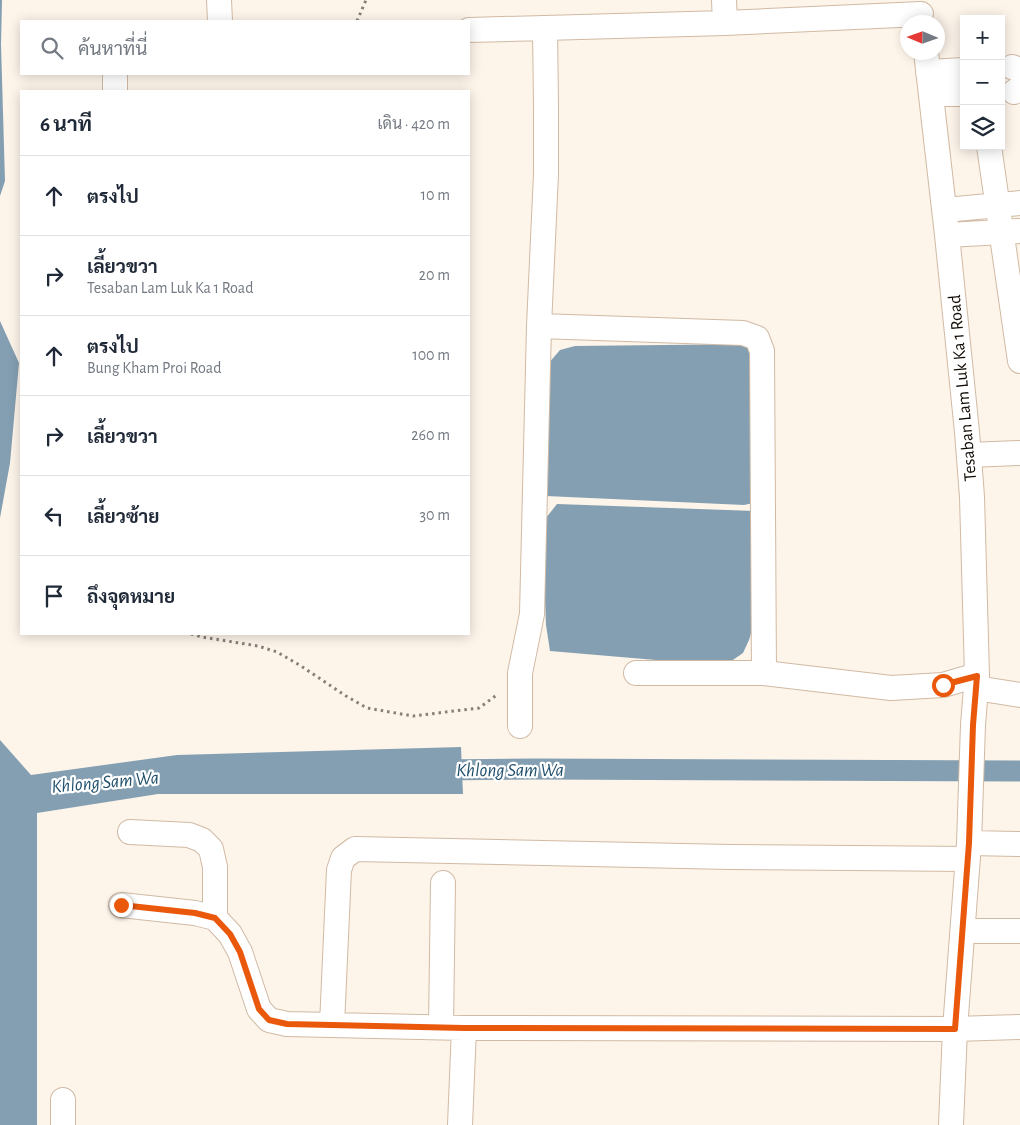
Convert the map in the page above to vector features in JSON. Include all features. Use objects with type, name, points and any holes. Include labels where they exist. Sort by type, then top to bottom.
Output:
[{"type":"street","points":[[219,0],[220,20]]},
{"type":"street","points":[[712,0],[724,8]]},
{"type":"street","points":[[470,30],[545,28],[724,8],[921,12]]},
{"type":"street","points":[[520,726],[520,673],[532,614],[539,326],[546,174],[545,28]]},
{"type":"street","points":[[928,73],[960,70]]},
{"type":"street","points":[[928,73],[960,92]]},
{"type":"street","name":"Tesaban Lam Luk Ka 1 Road","points":[[928,73],[947,235],[972,497],[976,682],[968,851],[955,1029],[951,1125]]},
{"type":"street","points":[[115,75],[115,90]]},
{"type":"street","points":[[990,150],[1009,204],[1020,362]]},
{"type":"street","points":[[944,210],[1009,204]]},
{"type":"street","points":[[947,235],[1011,232]]},
{"type":"street","points":[[539,326],[743,332],[757,338],[762,351],[764,673]]},
{"type":"street","points":[[969,455],[1020,453]]},
{"type":"street","points":[[636,673],[764,673],[891,688],[976,682],[1020,695]]},
{"type":"street","points":[[130,832],[189,835],[202,840],[211,849],[216,867],[215,918]]},
{"type":"street","points":[[332,1025],[339,870],[343,858],[355,850],[720,856],[968,851],[1020,844]]},
{"type":"street","points":[[441,1027],[443,883]]},
{"type":"street","points":[[121,905],[195,913],[215,918],[230,934],[240,952],[259,1009],[269,1020],[287,1024],[464,1028],[955,1029],[1020,1027]]},
{"type":"street","points":[[962,931],[1020,931]]},
{"type":"street","points":[[460,1125],[464,1028]]},
{"type":"street","points":[[63,1100],[63,1125]]},
{"type":"path","points":[[357,20],[366,0]]},
{"type":"path","points":[[195,635],[258,646],[277,652],[367,708],[412,716],[479,708],[520,673]]},
{"type":"water","points":[[0,0],[2,0],[1,44],[5,181],[0,196]]},
{"type":"water","points":[[0,321],[19,363],[10,463],[0,518]]},
{"type":"water","points":[[755,344],[753,503],[744,505],[546,496],[542,371],[560,350],[575,346]]},
{"type":"water","points":[[557,504],[755,511],[757,614],[743,653],[730,662],[703,664],[550,651],[546,625],[542,523]]},
{"type":"water","points":[[0,740],[31,775],[177,755],[461,747],[463,794],[158,794],[37,813],[37,1125],[0,1125]]},
{"type":"waterway","name":"Khlong Sam Wa","points":[[435,770],[1020,771]]},
{"type":"route","points":[[121,905],[195,913],[215,918],[230,934],[240,952],[259,1009],[269,1020],[287,1024],[464,1028],[955,1029],[969,843],[973,725],[977,676],[943,685]]}]
